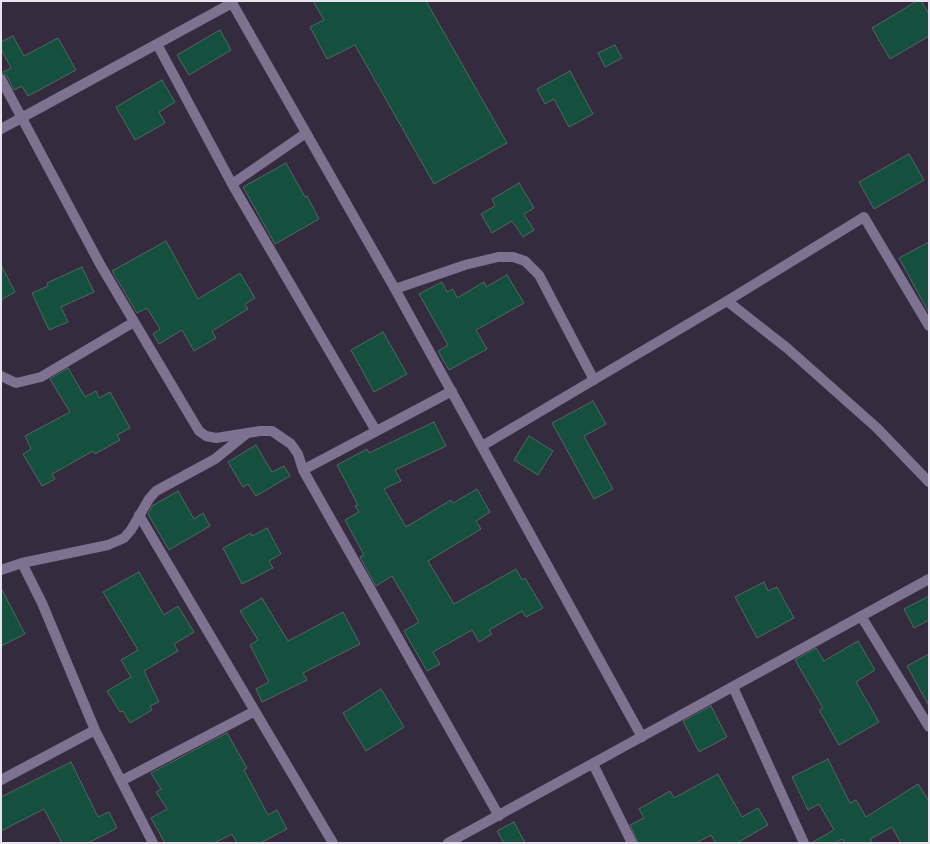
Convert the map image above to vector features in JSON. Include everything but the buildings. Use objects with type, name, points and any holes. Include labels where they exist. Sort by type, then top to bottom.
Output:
[{"type":"street","points":[[1,129],[232,2],[395,289],[642,737]]},
{"type":"street","points":[[157,44],[232,184],[376,431]]},
{"type":"street","points":[[1,79],[101,266],[199,432],[206,436],[216,438],[260,431],[272,431],[290,444],[298,454],[303,470],[499,816]]},
{"type":"street","points":[[232,184],[306,133]]},
{"type":"street","points":[[482,446],[727,301],[864,217],[929,326]]},
{"type":"street","points":[[395,289],[465,265],[498,257],[512,257],[525,261],[539,275],[594,380]]},
{"type":"street","points":[[727,301],[787,348],[877,428],[929,482]]},
{"type":"street","points":[[1,376],[16,384],[41,377],[134,322]]},
{"type":"street","points":[[303,470],[452,392]]},
{"type":"street","points":[[1,570],[22,563],[108,545],[128,535],[149,499],[156,491],[215,459],[246,434]]},
{"type":"street","points":[[139,515],[333,843]]},
{"type":"street","points":[[22,563],[42,603],[95,730],[153,843]]},
{"type":"street","points":[[448,843],[929,579]]},
{"type":"street","points":[[862,616],[929,727]]},
{"type":"street","points":[[733,687],[804,843]]},
{"type":"street","points":[[121,781],[255,711]]},
{"type":"street","points":[[1,780],[95,730]]},
{"type":"street","points":[[593,764],[632,843]]}]
